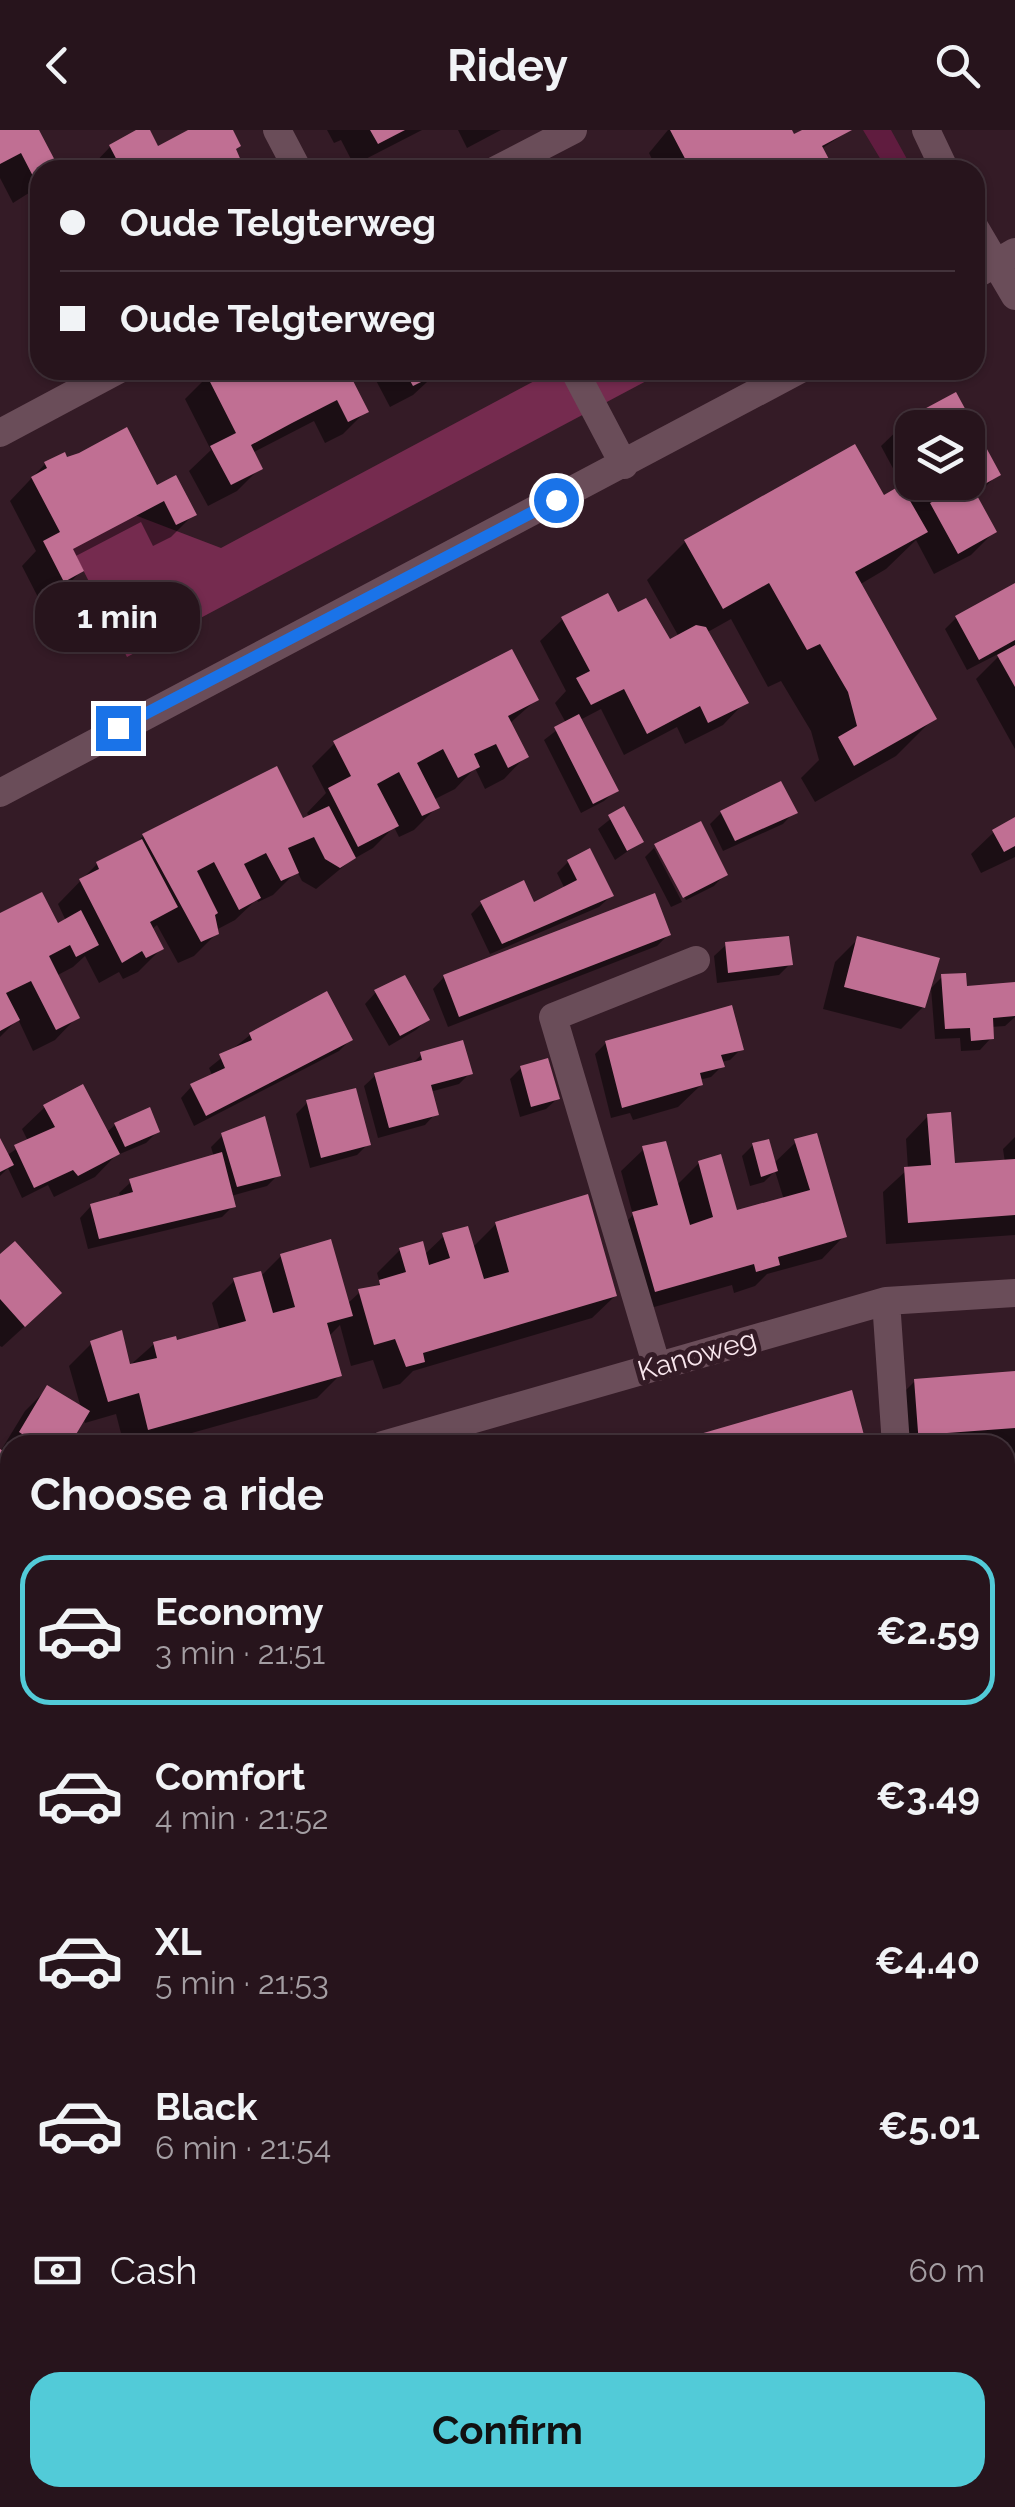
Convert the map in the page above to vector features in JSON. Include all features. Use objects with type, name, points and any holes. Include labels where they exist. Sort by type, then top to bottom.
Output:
[{"type":"street","points":[[277,130],[293,160]]},
{"type":"street","points":[[515,160],[573,130]]},
{"type":"street","points":[[926,130],[940,160]]},
{"type":"street","points":[[995,263],[1015,296]]},
{"type":"street","points":[[0,433],[99,380]]},
{"type":"street","points":[[579,380],[624,465]]},
{"type":"street","points":[[0,793],[781,380]]},
{"type":"street","points":[[657,1366],[553,1017],[696,960]]},
{"type":"street","name":"Kanoweg","points":[[418,1435],[886,1301],[1015,1293]]},
{"type":"street","points":[[886,1301],[895,1435]]},
{"type":"shaded area","points":[[863,130],[891,130],[908,160],[881,160]]},
{"type":"shaded area","points":[[536,380],[648,380],[127,657],[70,544],[132,514],[221,548]]},
{"type":"building","points":[[0,130],[39,130],[55,160],[30,160],[30,170],[21,153],[0,164]]},
{"type":"building","points":[[136,130],[150,130],[158,146],[188,130],[233,130],[241,146],[236,149],[241,160],[117,160],[109,145]]},
{"type":"building","points":[[370,130],[405,130],[378,144]]},
{"type":"building","points":[[670,130],[792,130],[794,134],[802,130],[852,130],[822,146],[829,160],[686,160]]},
{"type":"building","points":[[209,380],[353,380],[369,412],[348,422],[337,400],[292,423],[251,445],[263,469],[231,485],[210,446],[236,433]]},
{"type":"building","points":[[956,392],[966,410],[922,410]]},
{"type":"building","points":[[127,427],[157,485],[176,475],[197,515],[176,525],[164,501],[73,549],[84,571],[64,582],[43,541],[60,532],[31,477],[47,468],[44,462],[65,452],[67,457],[79,453]]},
{"type":"building","points":[[855,444],[884,495],[895,489],[895,500],[910,500],[928,532],[855,572],[937,719],[854,766],[838,737],[857,726],[848,692],[820,644],[807,650],[769,583],[723,609],[684,540]]},
{"type":"building","points":[[985,445],[1001,475],[985,484]]},
{"type":"building","points":[[979,500],[997,532],[958,554],[930,503]]},
{"type":"building","points":[[1015,583],[1015,640],[979,660],[955,616]]},
{"type":"building","points":[[608,593],[618,612],[646,598],[670,639],[696,625],[706,627],[749,703],[708,723],[700,706],[647,734],[624,689],[591,705],[576,678],[590,671],[561,617]]},
{"type":"building","points":[[1015,645],[1015,687],[997,655]]},
{"type":"building","points":[[512,649],[539,700],[508,716],[529,757],[508,768],[496,744],[474,754],[480,767],[458,778],[443,749],[417,763],[440,808],[422,816],[399,772],[377,784],[399,826],[358,847],[328,788],[351,776],[333,741]]},
{"type":"building","points":[[579,714],[619,791],[593,804],[554,727]]},
{"type":"building","points":[[277,766],[303,818],[329,806],[356,858],[340,868],[325,859],[314,837],[288,848],[299,873],[281,881],[266,853],[244,864],[261,898],[239,910],[214,862],[197,871],[218,913],[215,915],[219,934],[201,942],[142,834]]},
{"type":"building","points":[[781,781],[798,813],[735,841],[720,811]]},
{"type":"building","points":[[624,806],[644,842],[627,851],[608,815]]},
{"type":"building","points":[[1015,817],[1015,846],[1004,852],[992,830]]},
{"type":"building","points":[[701,821],[728,875],[683,898],[654,844]]},
{"type":"building","points":[[142,839],[178,907],[150,922],[164,949],[146,958],[142,951],[122,963],[79,879],[99,869],[96,862]]},
{"type":"building","points":[[590,848],[614,896],[502,944],[480,901],[524,880],[534,902],[577,880],[567,860]]},
{"type":"building","points":[[42,892],[58,923],[81,910],[99,945],[76,957],[70,945],[49,956],[80,1018],[56,1030],[31,981],[6,993],[20,1020],[0,1031],[0,913]]},
{"type":"building","points":[[655,893],[671,935],[459,1017],[443,975]]},
{"type":"building","points":[[789,936],[793,965],[728,973],[725,942]]},
{"type":"building","points":[[857,936],[940,958],[925,1008],[844,987]]},
{"type":"building","points":[[966,973],[967,986],[1015,982],[1015,1016],[993,1018],[994,1039],[971,1041],[970,1028],[945,1029],[941,974]]},
{"type":"building","points":[[405,975],[430,1020],[400,1036],[374,990]]},
{"type":"building","points":[[327,991],[353,1040],[206,1116],[190,1084],[225,1068],[219,1054],[252,1040],[249,1033]]},
{"type":"building","points":[[732,1005],[744,1050],[721,1055],[725,1067],[700,1073],[703,1085],[622,1108],[605,1041]]},
{"type":"building","points":[[463,1040],[473,1074],[431,1085],[439,1115],[389,1128],[374,1073],[422,1060],[420,1052]]},
{"type":"building","points":[[548,1058],[560,1099],[531,1107],[520,1066]]},
{"type":"building","points":[[83,1084],[120,1154],[78,1176],[73,1170],[34,1188],[14,1145],[55,1127],[43,1105]]},
{"type":"building","points":[[356,1088],[371,1145],[321,1158],[306,1100]]},
{"type":"building","points":[[150,1107],[160,1132],[125,1147],[114,1123]]},
{"type":"building","points":[[951,1112],[955,1163],[1015,1159],[1015,1215],[908,1223],[904,1167],[931,1165],[927,1114]]},
{"type":"building","points":[[265,1116],[281,1176],[237,1187],[221,1133]]},
{"type":"building","points":[[817,1133],[847,1237],[778,1257],[780,1265],[756,1272],[754,1264],[655,1292],[632,1212],[658,1205],[642,1146],[666,1141],[690,1225],[713,1217],[698,1161],[721,1154],[737,1210],[810,1190],[794,1139]]},
{"type":"building","points":[[0,1138],[14,1165],[0,1172]]},
{"type":"building","points":[[769,1139],[778,1171],[761,1177],[752,1143]]},
{"type":"building","points":[[222,1152],[236,1207],[99,1239],[90,1204],[133,1192],[129,1179]]},
{"type":"building","points":[[588,1194],[617,1296],[423,1353],[425,1362],[406,1367],[395,1339],[374,1345],[358,1289],[380,1285],[379,1280],[406,1272],[399,1248],[423,1241],[429,1265],[450,1258],[442,1233],[468,1226],[484,1279],[509,1272],[495,1222]]},
{"type":"building","points":[[331,1239],[353,1316],[327,1323],[342,1376],[148,1430],[139,1393],[108,1402],[90,1341],[122,1330],[130,1364],[157,1358],[153,1342],[176,1336],[177,1340],[246,1321],[233,1278],[261,1271],[273,1313],[295,1307],[280,1254]]},
{"type":"building","points":[[15,1241],[62,1293],[25,1327],[0,1299],[0,1254]]},
{"type":"building","points":[[1015,1371],[1015,1428],[918,1435],[914,1379]]},
{"type":"building","points":[[47,1385],[90,1411],[76,1435],[19,1432]]},
{"type":"building","points":[[852,1390],[864,1435],[697,1435]]},
{"type":"route","points":[[118,728],[556,500]]}]
